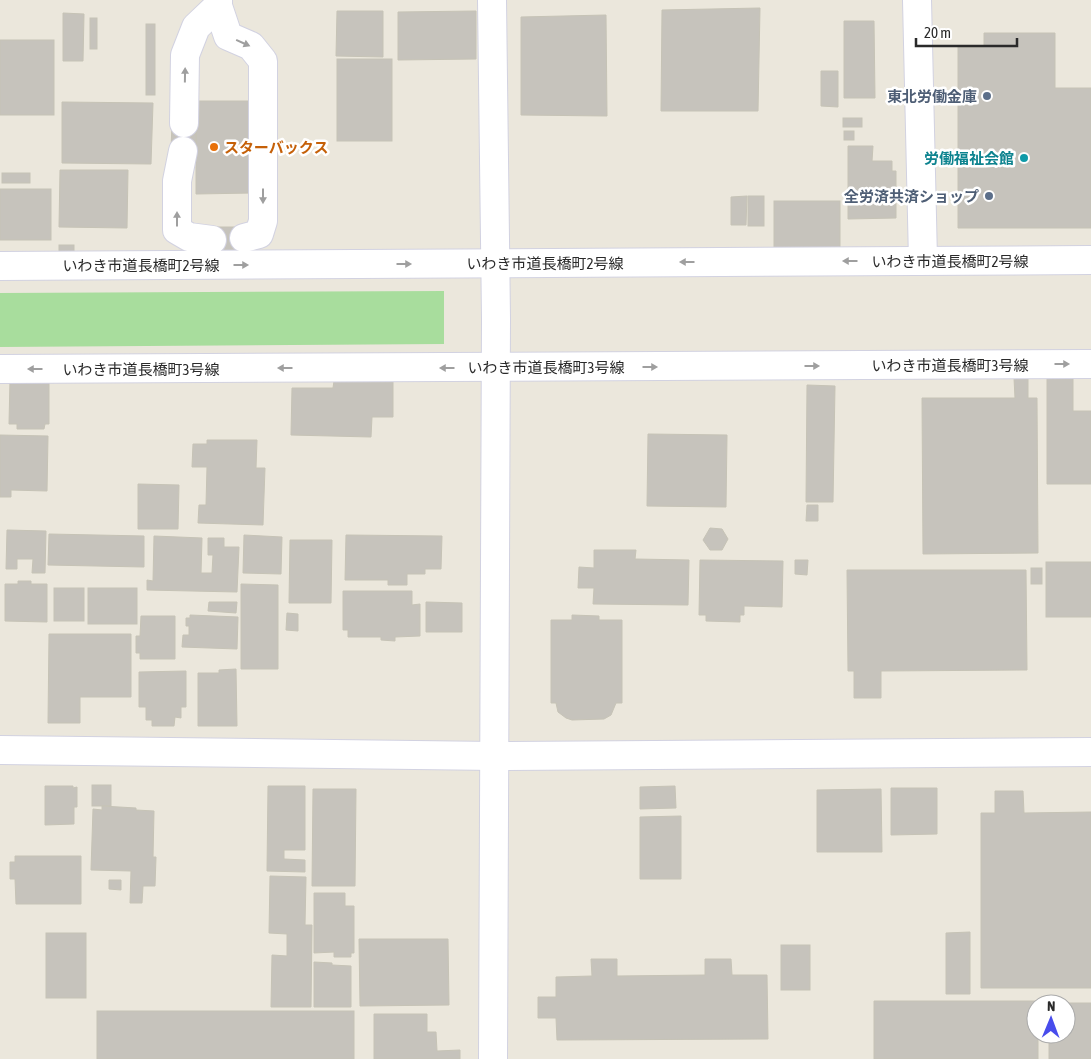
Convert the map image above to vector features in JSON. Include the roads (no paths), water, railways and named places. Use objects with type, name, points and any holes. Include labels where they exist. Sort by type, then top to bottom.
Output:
[{"type":"street","points":[[492,0],[496,367],[493,1059]]},
{"type":"street","points":[[917,0],[923,260]]},
{"type":"street","points":[[184,124],[185,55],[196,27],[218,3]]},
{"type":"street","points":[[218,3],[228,36],[251,46],[263,61],[263,221],[259,234],[244,238]]},
{"type":"street","points":[[183,150],[177,182],[177,230],[189,238],[212,240]]},
{"type":"street","name":"いわき市道長橋町2号線","points":[[0,266],[1091,260]]},
{"type":"street","name":"いわき市道長橋町3号線","points":[[0,369],[1091,364]]},
{"type":"street","points":[[0,750],[495,756],[1091,752]]},
{"type":"place","name":"東北労働金庫","points":[[987,96]]},
{"type":"place","name":"スターバックス","points":[[214,147]]},
{"type":"place","name":"労働福祉会館","points":[[1024,158]]},
{"type":"place","name":"全労済共済ショップ","points":[[989,196]]}]
